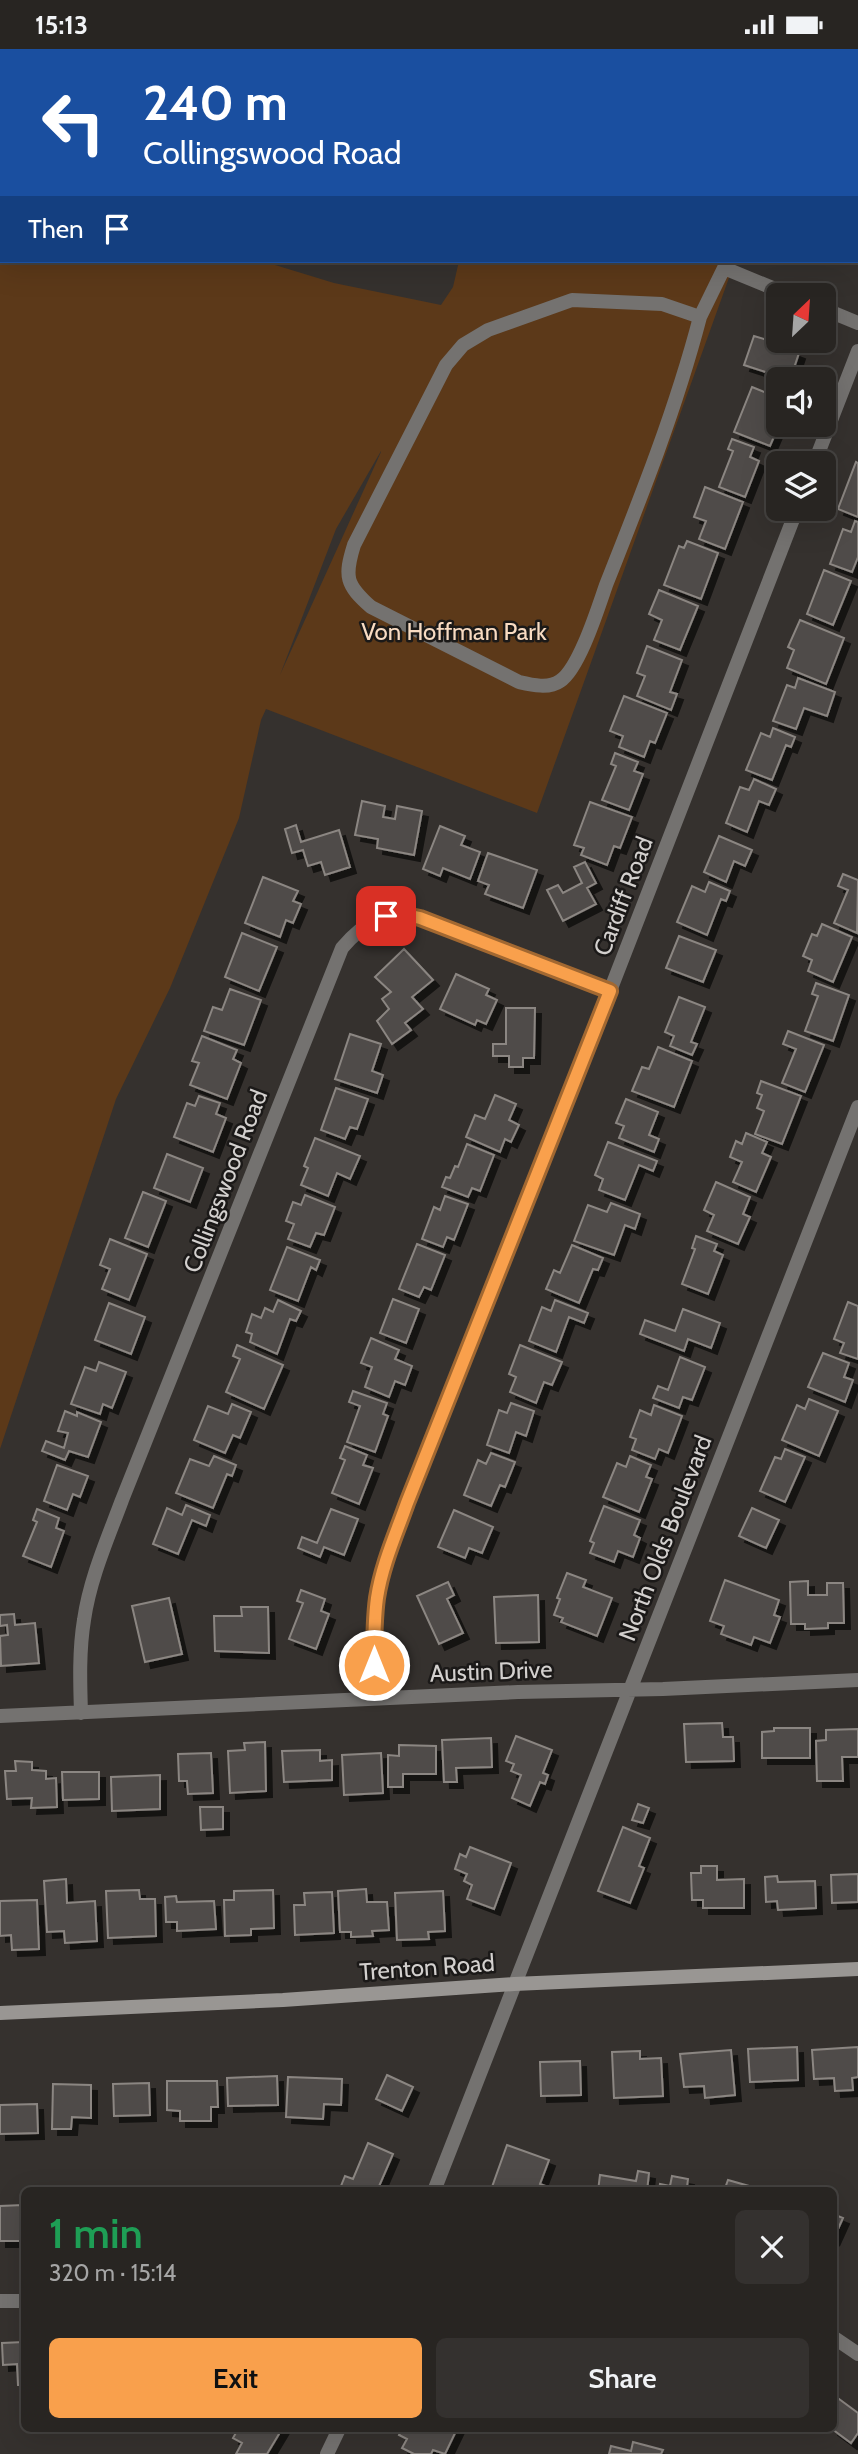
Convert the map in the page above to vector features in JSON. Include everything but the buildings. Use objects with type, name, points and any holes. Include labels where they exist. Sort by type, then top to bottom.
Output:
[{"type":"main road","name":"Trenton Road","points":[[0,2013],[858,1969]]},
{"type":"street","points":[[700,317],[662,304],[572,300],[488,330],[463,345],[446,365],[354,545],[348,563],[347,580],[355,592],[371,607],[519,682],[538,686],[559,682],[571,671],[584,642],[651,473],[687,370],[700,317],[724,268],[766,285]]},
{"type":"street","points":[[836,314],[858,323]]},
{"type":"street","points":[[819,451],[858,351]]},
{"type":"street","name":"Cardiff Road","points":[[376,1698],[374,1629],[377,1596],[388,1555],[792,521]]},
{"type":"street","name":"Collingswood Road","points":[[81,1713],[80,1667],[84,1619],[95,1574],[342,948],[353,934],[372,922],[401,914],[420,918],[610,991]]},
{"type":"street","name":"North Olds Boulevard","points":[[436,2187],[858,1107]]},
{"type":"street","name":"Austin Drive","points":[[0,1716],[376,1698],[858,1680]]},
{"type":"street","points":[[0,2301],[21,2301]]},
{"type":"street","points":[[837,2340],[858,2354]]},
{"type":"street","points":[[327,2454],[338,2432]]},
{"type":"green space","name":"Von Hoffman Park","points":[[0,263],[269,263],[334,283],[441,305],[453,287],[459,263],[734,263],[537,813],[266,709],[261,720],[239,818],[170,988],[116,1099],[0,1449]],"holes":[[[381,451],[280,675],[336,529]]]},
{"type":"route","points":[[374,1665],[377,1596],[388,1555],[610,991],[420,918],[401,914],[386,916]]}]
